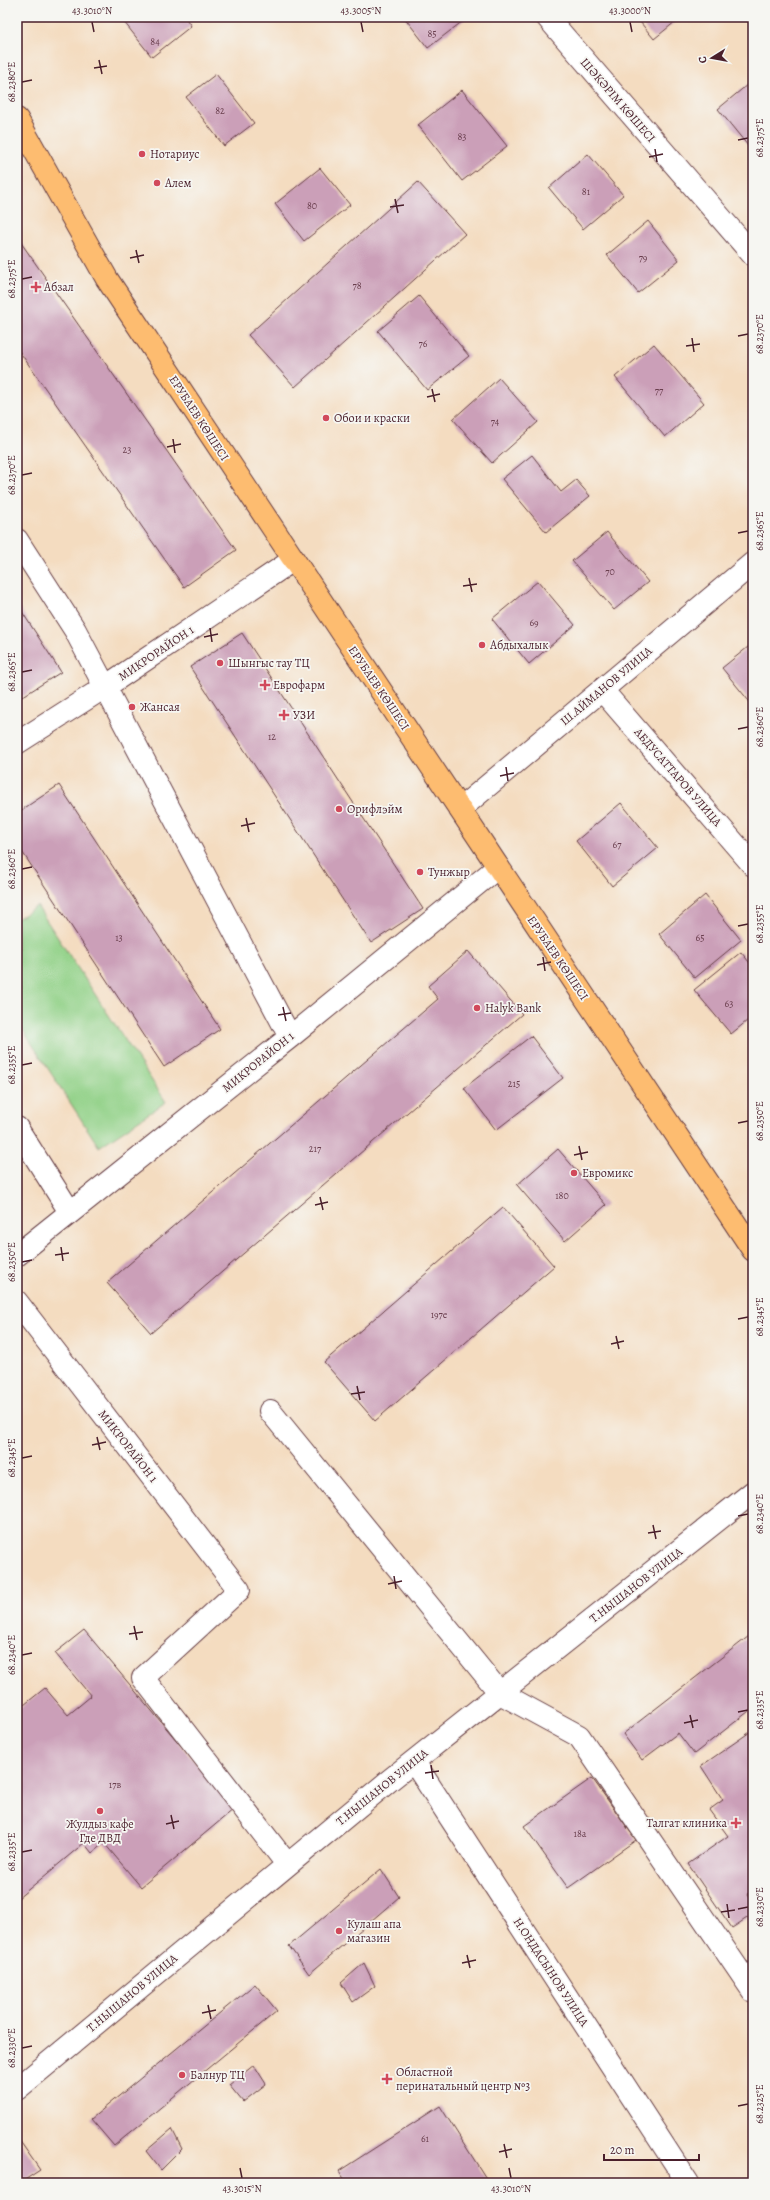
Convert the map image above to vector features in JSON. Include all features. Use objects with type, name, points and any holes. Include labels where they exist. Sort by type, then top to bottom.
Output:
[{"type":"main road","name":"ЕРУБАЕВ КӨШЕСІ","points":[[17,119],[107,279],[753,1250]]},
{"type":"street","name":"ШӘКӘРІМ КӨШЕСІ","points":[[546,17],[753,255]]},
{"type":"street","points":[[17,540],[75,630],[290,1037]]},
{"type":"street","name":"МИКРОРАЙОН 1","points":[[17,743],[105,687],[293,560]]},
{"type":"street","name":"Ш.АЙМАНОВ УЛИЦА","points":[[460,809],[753,563]]},
{"type":"street","name":"АБДУСАТТАРОВ УЛИЦА","points":[[602,690],[753,865]]},
{"type":"street","name":"МИКРОРАЙОН 1","points":[[17,1255],[290,1037],[498,867]]},
{"type":"street","points":[[17,1128],[70,1212]]},
{"type":"street","name":"МИКРОРАЙОН 1","points":[[17,1302],[239,1590],[143,1678],[287,1864]]},
{"type":"street","points":[[270,1411],[500,1693],[579,1736],[753,1991]]},
{"type":"street","name":"Т.НЫШАНОВ УЛИЦА","points":[[17,2088],[287,1864],[753,1492]]},
{"type":"street","name":"Н.ОНДАСЫНОВ УЛИЦА","points":[[414,1762],[688,2183]]},
{"type":"green space","points":[[37,906],[166,1102],[99,1147],[17,1021],[17,919]]},
{"type":"building","points":[[120,17],[185,17],[191,26],[152,57]]},
{"type":"building","points":[[404,17],[468,17],[428,48]]},
{"type":"building","points":[[636,17],[681,17],[654,39]]},
{"type":"building","points":[[216,74],[254,123],[224,146],[186,97]]},
{"type":"building","points":[[753,80],[753,152],[718,109]]},
{"type":"building","points":[[462,90],[507,146],[462,181],[418,125]]},
{"type":"building","points":[[588,154],[623,195],[583,229],[549,188]]},
{"type":"building","points":[[320,168],[350,205],[304,241],[275,204]]},
{"type":"building","points":[[418,182],[465,234],[295,387],[248,335]]},
{"type":"building","points":[[648,221],[679,260],[638,293],[607,255]]},
{"type":"building","points":[[17,237],[236,550],[184,587],[17,348]]},
{"type":"building","points":[[419,296],[469,356],[427,390],[378,331]]},
{"type":"building","points":[[654,344],[704,403],[665,437],[615,377]]},
{"type":"building","points":[[499,378],[538,422],[492,463],[453,419]]},
{"type":"building","points":[[753,391],[753,399],[749,394]]},
{"type":"building","points":[[532,455],[561,492],[576,480],[590,496],[546,532],[502,479]]},
{"type":"building","points":[[607,532],[648,582],[614,610],[572,561]]},
{"type":"building","points":[[538,581],[575,625],[529,664],[492,619]]},
{"type":"building","points":[[17,604],[61,672],[17,700]]},
{"type":"building","points":[[242,633],[423,909],[371,943],[190,667]]},
{"type":"building","points":[[753,643],[753,706],[722,668]]},
{"type":"building","points":[[59,785],[220,1029],[164,1067],[17,844],[17,813]]},
{"type":"building","points":[[621,803],[658,848],[612,886],[576,841]]},
{"type":"building","points":[[705,895],[741,940],[695,978],[659,934]]},
{"type":"building","points":[[468,951],[522,1014],[151,1333],[107,1283],[438,999],[428,986]]},
{"type":"building","points":[[741,952],[753,967],[753,1016],[731,1034],[694,990]]},
{"type":"building","points":[[531,1036],[563,1078],[496,1130],[464,1088]]},
{"type":"building","points":[[558,1149],[606,1205],[565,1241],[517,1185]]},
{"type":"building","points":[[503,1207],[554,1266],[375,1421],[324,1362]]},
{"type":"building","points":[[84,1630],[234,1809],[141,1887],[104,1843],[92,1853],[84,1843],[17,1899],[17,1707],[19,1709],[45,1688],[68,1715],[91,1696],[55,1653]]},
{"type":"building","points":[[753,1633],[753,1708],[694,1754],[678,1733],[642,1760],[623,1734]]},
{"type":"building","name":"Талгат клиника","points":[[753,1730],[753,1891],[748,1894],[753,1901],[753,1914],[732,1928],[688,1864],[728,1836],[709,1810],[723,1800],[701,1766]]},
{"type":"building","points":[[592,1778],[636,1840],[568,1888],[524,1826]]},
{"type":"building","points":[[381,1869],[399,1897],[309,1974],[289,1946]]},
{"type":"building","points":[[364,1963],[375,1986],[353,2002],[341,1983]]},
{"type":"building","points":[[255,1984],[277,2011],[114,2146],[91,2119]]},
{"type":"building","points":[[254,2065],[266,2084],[243,2102],[229,2085]]},
{"type":"building","name":"Областной перинатальный центр №3","points":[[440,2106],[489,2183],[347,2183],[339,2171]]},
{"type":"building","points":[[172,2129],[182,2149],[161,2170],[146,2151]]},
{"type":"building","points":[[17,2137],[40,2170],[20,2183],[17,2183]]},
{"type":"place","name":"Нотариус","points":[[142,154]]},
{"type":"place","name":"Алем","points":[[157,183]]},
{"type":"place","name":"Абзал","points":[[36,287]]},
{"type":"place","name":"Обои и краски","points":[[326,418]]},
{"type":"place","name":"Абдыхалык","points":[[482,645]]},
{"type":"place","name":"Шынгыс тау ТЦ","points":[[220,663]]},
{"type":"place","name":"Еврофарм","points":[[265,685]]},
{"type":"place","name":"Жансая","points":[[132,707]]},
{"type":"place","name":"УЗИ","points":[[284,715]]},
{"type":"place","name":"Орифлэйм","points":[[339,809]]},
{"type":"place","name":"Тунжыр","points":[[420,872]]},
{"type":"place","name":"Halyk Bank","points":[[477,1008]]},
{"type":"place","name":"Евромикс","points":[[574,1173]]},
{"type":"place","name":"Жулдыз кафе Где ДВД","points":[[100,1811]]},
{"type":"place","name":"Талгат клиника","points":[[736,1823]]},
{"type":"place","name":"Кулаш апа магазин","points":[[339,1931]]},
{"type":"place","name":"Балнур ТЦ","points":[[182,2075]]},
{"type":"place","name":"Областной перинатальный центр №3","points":[[387,2079]]}]
